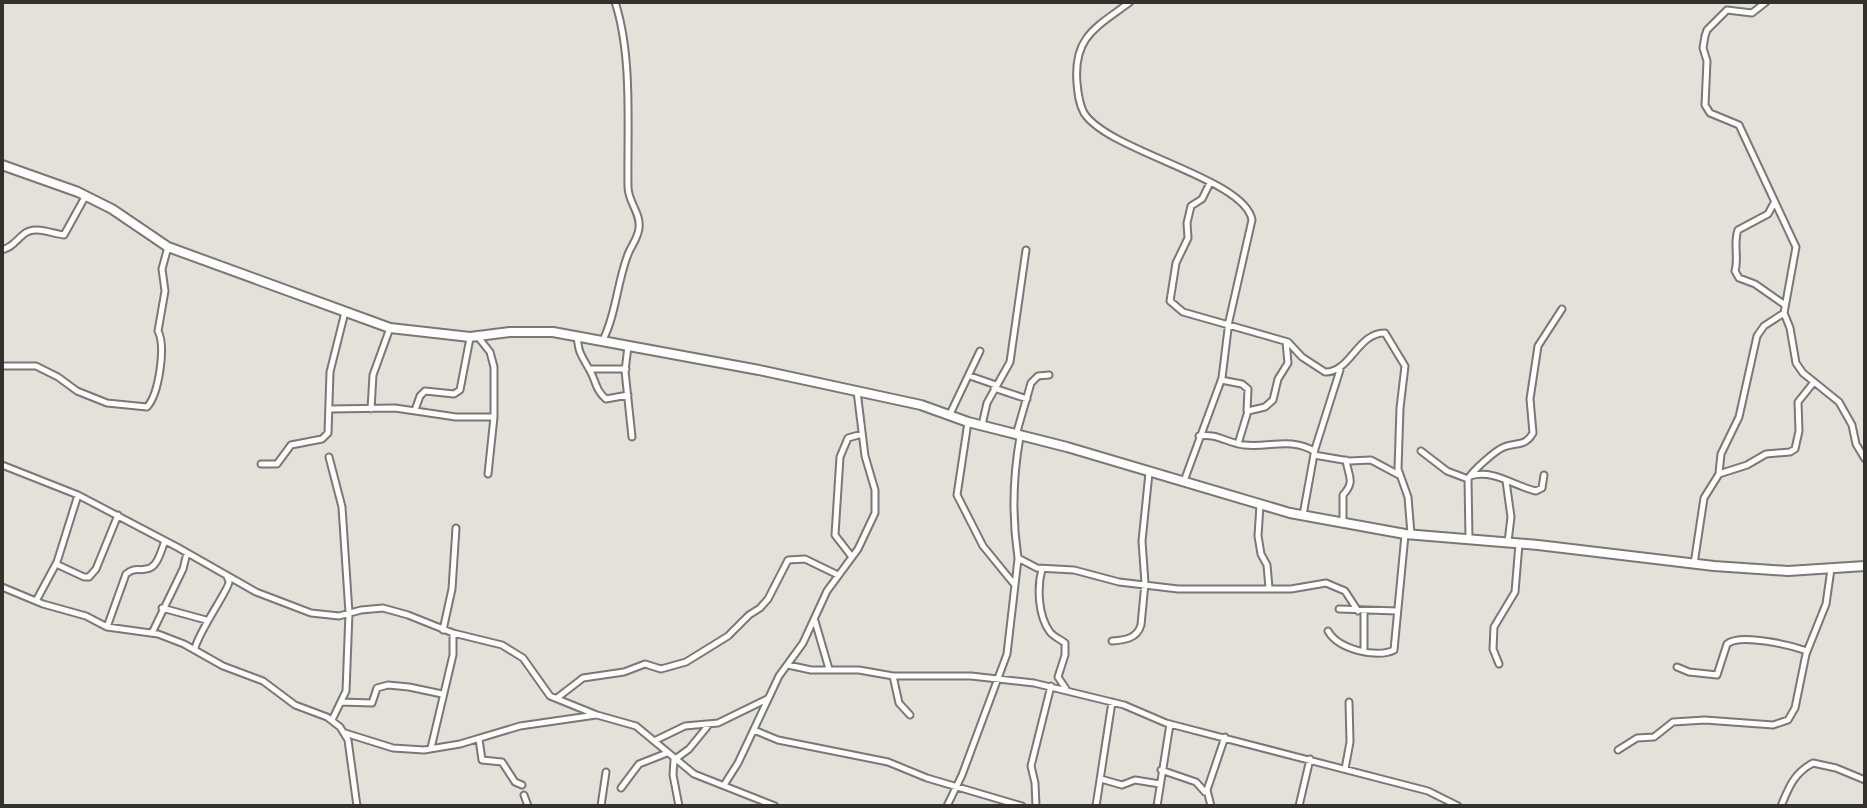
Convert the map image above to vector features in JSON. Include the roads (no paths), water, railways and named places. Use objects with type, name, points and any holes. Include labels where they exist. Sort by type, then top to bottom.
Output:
[{"type":"street","points":[[603,340],[639,227],[628,191],[628,113],[622,35],[615,2]]},
{"type":"street","points":[[1130,2],[1088,34],[1079,50],[1076,66],[1078,99],[1083,111],[1096,125],[1117,139],[1163,158],[1210,183],[1247,209],[1252,220],[1229,325],[1221,380],[1183,483]]},
{"type":"street","points":[[1766,2],[1752,13],[1727,10],[1707,30],[1703,48],[1707,61],[1705,105],[1710,113],[1739,125],[1796,247],[1784,313],[1796,363],[1803,373],[1832,395],[1848,416],[1856,444],[1865,459]]},
{"type":"street","points":[[2,165],[86,196],[112,209],[168,247],[390,328],[474,337],[530,331],[576,335],[857,391],[916,404],[968,422],[1067,447],[1260,505],[1408,534],[1788,571],[1865,566]]},
{"type":"street","points":[[1210,183],[1202,199],[1191,206],[1188,238],[1176,263],[1169,296],[1177,308],[1286,342],[1320,370],[1331,373],[1341,367],[1355,350],[1383,332],[1403,360],[1405,373],[1400,408],[1399,475],[1408,497],[1408,534],[1394,650],[1384,653],[1342,645],[1328,631]]},
{"type":"street","points":[[2,250],[11,247],[29,231],[64,235],[86,196]]},
{"type":"street","points":[[1774,203],[1768,214],[1738,230],[1735,274],[1785,305]]},
{"type":"street","points":[[2,366],[36,366],[77,391],[107,403],[147,407],[155,394],[162,348],[163,339],[158,331],[165,291],[162,269],[168,247]]},
{"type":"street","points":[[982,426],[987,403],[1010,362],[1026,250]]},
{"type":"street","points":[[1469,538],[1469,478],[1499,450],[1530,439],[1534,427],[1531,391],[1538,346],[1562,309]]},
{"type":"street","points":[[261,464],[277,464],[296,442],[325,438],[329,428],[330,372],[345,312]]},
{"type":"street","points":[[1694,564],[1704,498],[1719,474],[1721,454],[1739,417],[1757,336],[1764,326],[1784,313]]},
{"type":"street","points":[[371,409],[373,375],[390,328]]},
{"type":"street","points":[[576,335],[579,354],[604,398],[628,395]]},
{"type":"street","points":[[415,410],[425,391],[454,394],[460,390],[474,337]]},
{"type":"street","points":[[474,337],[493,357],[494,417],[488,474]]},
{"type":"street","points":[[1247,413],[1272,402],[1278,379],[1288,363],[1286,342]]},
{"type":"street","points":[[628,345],[626,369],[632,437]]},
{"type":"street","points":[[949,415],[980,351]]},
{"type":"street","points":[[1303,515],[1314,453],[1341,367]]},
{"type":"street","points":[[590,369],[626,369]]},
{"type":"street","points":[[947,806],[998,678],[1010,639],[1018,558],[1015,480],[1018,436],[1033,379],[1049,375]]},
{"type":"street","points":[[970,376],[1027,399]]},
{"type":"street","points":[[1221,380],[1242,384],[1248,389],[1247,413],[1238,444]]},
{"type":"street","points":[[1719,474],[1747,465],[1766,454],[1795,449],[1799,431],[1798,402],[1814,382]]},
{"type":"street","points":[[724,785],[779,676],[815,620],[827,591],[869,532],[876,502],[857,391]]},
{"type":"street","points":[[330,409],[415,410],[456,417],[494,417]]},
{"type":"street","points":[[968,422],[957,495],[983,546],[1015,585]]},
{"type":"street","points":[[852,557],[835,535],[840,457],[846,441],[862,434]]},
{"type":"street","points":[[1199,436],[1214,435],[1238,444],[1292,442],[1314,453],[1346,460],[1371,460],[1399,475]]},
{"type":"street","points":[[1421,451],[1447,471],[1469,478],[1484,473],[1522,488],[1539,491],[1544,475]]},
{"type":"street","points":[[329,457],[342,507],[349,613],[346,691],[332,720]]},
{"type":"street","points":[[1343,522],[1343,495],[1350,488],[1352,478],[1346,460]]},
{"type":"street","points":[[2,465],[78,495],[256,592],[311,613],[339,616],[383,608],[443,630],[493,642],[515,653],[532,668],[547,693],[597,715],[636,726],[694,774],[775,806]]},
{"type":"street","points":[[1112,641],[1130,638],[1139,631],[1145,583],[1142,541],[1149,473]]},
{"type":"street","points":[[1506,480],[1511,517],[1508,543]]},
{"type":"street","points":[[36,601],[56,564],[78,495]]},
{"type":"street","points":[[1260,505],[1258,536],[1261,554],[1267,565],[1269,588]]},
{"type":"street","points":[[56,564],[89,577],[96,569],[118,515]]},
{"type":"street","points":[[443,630],[452,589],[456,528]]},
{"type":"street","points":[[107,627],[126,574],[153,567],[165,541]]},
{"type":"street","points":[[1499,664],[1493,649],[1494,627],[1515,592],[1519,543]]},
{"type":"street","points":[[152,633],[183,569],[187,553]]},
{"type":"street","points":[[1018,558],[1029,566],[1042,569],[1074,570],[1119,582],[1178,589],[1291,589],[1321,583],[1335,585],[1350,595],[1361,611],[1364,650]]},
{"type":"street","points":[[557,698],[583,678],[624,672],[645,664],[661,669],[686,662],[728,636],[760,608],[788,560],[805,559],[838,575]]},
{"type":"street","points":[[1042,569],[1039,593],[1042,617],[1052,635],[1065,643],[1065,655],[1058,677],[1067,690]]},
{"type":"street","points":[[1618,750],[1637,738],[1654,737],[1667,725],[1682,720],[1773,725],[1788,720],[1795,708],[1807,651],[1826,604],[1831,569]]},
{"type":"street","points":[[195,648],[206,620],[227,589],[227,576]]},
{"type":"street","points":[[2,587],[86,616],[107,627],[152,633],[195,648],[223,666],[263,681],[295,705],[332,720],[345,733],[393,748],[434,748],[479,739],[520,726],[597,715]]},
{"type":"street","points":[[162,608],[206,620]]},
{"type":"street","points":[[1339,609],[1397,611]]},
{"type":"street","points":[[815,620],[829,669]]},
{"type":"street","points":[[434,748],[442,694],[453,655],[453,633]]},
{"type":"street","points":[[1677,667],[1689,672],[1717,675],[1727,644],[1736,639],[1807,651]]},
{"type":"street","points":[[788,665],[811,670],[893,676],[998,678],[1051,686],[1129,706],[1170,724],[1442,796],[1458,806]]},
{"type":"street","points":[[893,676],[899,703],[910,715]]},
{"type":"street","points":[[341,702],[372,703],[377,688],[388,685],[442,694]]},
{"type":"street","points":[[1036,806],[1031,766],[1051,686]]},
{"type":"street","points":[[654,741],[685,726],[707,726],[728,719],[769,698]]},
{"type":"street","points":[[1096,806],[1112,702]]},
{"type":"street","points":[[1345,769],[1350,742],[1349,702]]},
{"type":"street","points":[[1157,806],[1170,724]]},
{"type":"street","points":[[679,806],[673,775],[674,760],[689,749],[707,726]]},
{"type":"street","points":[[754,730],[778,740],[888,762],[1022,806]]},
{"type":"street","points":[[345,733],[357,806]]},
{"type":"street","points":[[1206,792],[1225,737]]},
{"type":"street","points":[[479,739],[481,759],[502,762],[515,782],[522,785]]},
{"type":"street","points":[[621,788],[637,766],[667,753]]},
{"type":"street","points":[[1299,806],[1310,759]]},
{"type":"street","points":[[1781,806],[1790,782],[1813,763],[1865,780]]},
{"type":"street","points":[[1161,770],[1196,782],[1206,792],[1211,806]]},
{"type":"street","points":[[601,806],[606,772]]},
{"type":"street","points":[[1101,779],[1122,785],[1132,780],[1160,784]]},
{"type":"street","points":[[524,795],[528,806]]},
{"type":"street","points":[[1439,806],[1442,796]]}]
